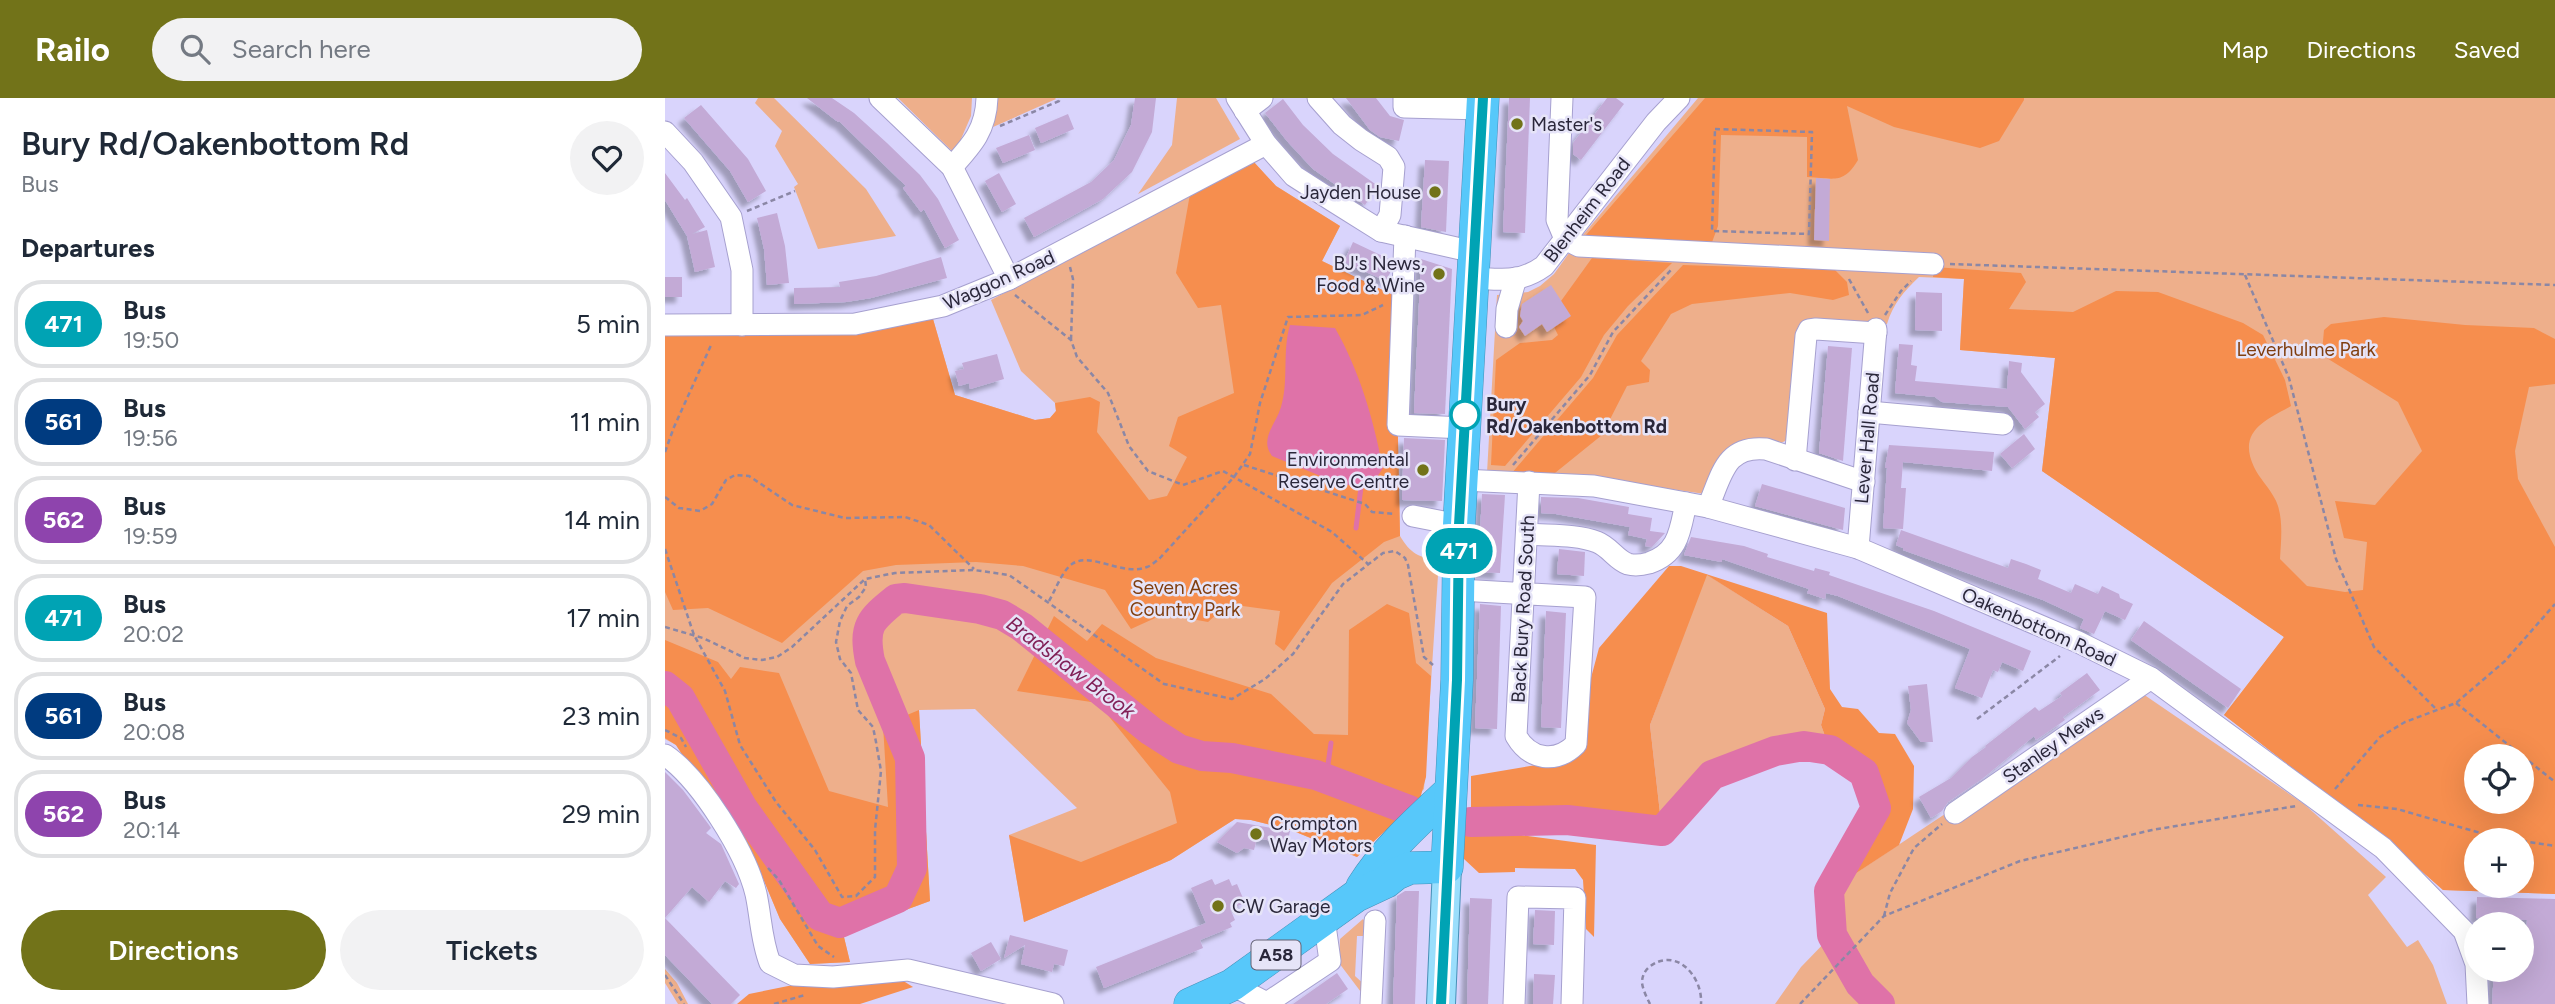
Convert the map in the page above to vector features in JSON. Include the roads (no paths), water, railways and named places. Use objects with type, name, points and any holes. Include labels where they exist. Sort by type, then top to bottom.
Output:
[{"type":"highway","points":[[1392,850],[1417,844],[1447,855],[1457,680],[1459,525],[1482,104]]},
{"type":"highway","name":"A58","points":[[1356,896],[1376,864],[1392,850],[1408,828],[1450,791]]},
{"type":"highway","name":"A58","points":[[1190,1004],[1232,985],[1356,896],[1410,868],[1447,855]]},
{"type":"main road","points":[[1441,1004],[1447,855]]},
{"type":"street","points":[[880,98],[952,167],[1005,281]]},
{"type":"street","points":[[952,167],[976,141],[984,121],[987,98]]},
{"type":"street","points":[[1241,105],[1262,98]]},
{"type":"street","points":[[1562,98],[1557,219],[1565,239],[1585,248],[1933,264]]},
{"type":"street","name":"Blenheim Road","points":[[1241,105],[1266,144],[1294,176],[1381,230],[1405,236],[1473,265],[1516,278],[1529,276],[1543,266],[1655,122],[1679,98]]},
{"type":"street","points":[[1323,99],[1342,125],[1361,141],[1388,157],[1394,167],[1390,215],[1381,230]]},
{"type":"street","points":[[1404,103],[1482,104]]},
{"type":"street","points":[[665,132],[693,162],[731,217],[742,270],[732,325]]},
{"type":"street","name":"Waggon Road","points":[[665,325],[855,324],[943,306],[1005,281],[1266,144]]},
{"type":"street","points":[[1405,236],[1398,425],[1464,428]]},
{"type":"street","points":[[1506,327],[1507,309],[1516,278]]},
{"type":"street","name":"Lever Hall Road","points":[[1795,460],[1806,336],[1809,330],[1876,331],[1858,548]]},
{"type":"street","points":[[1869,412],[2003,424]]},
{"type":"street","points":[[1708,507],[1729,460],[1739,450],[1752,447],[1766,449],[1864,482]]},
{"type":"street","name":"Oakenbottom Road","points":[[1462,480],[1594,486],[1708,507],[1858,548],[2078,642],[2151,678],[2383,848],[2464,931],[2476,964],[2479,1004]]},
{"type":"street","name":"Back Bury Road South","points":[[1524,593],[1585,597],[1576,744],[1568,752],[1555,757],[1545,757],[1522,747],[1516,736],[1529,482]]},
{"type":"street","points":[[1527,534],[1596,541],[1629,565],[1642,565],[1671,551],[1679,539],[1686,503]]},
{"type":"street","points":[[1413,516],[1459,525]]},
{"type":"street","points":[[1459,590],[1524,593]]},
{"type":"street","name":"Stanley Mews","points":[[1955,813],[2151,678]]},
{"type":"street","points":[[665,755],[678,764],[699,790],[744,859],[756,894],[765,950],[770,963],[794,975],[833,977],[908,970],[1053,1004]]},
{"type":"street","points":[[1514,1004],[1518,897],[1575,898],[1573,1004]]},
{"type":"street","points":[[1371,1004],[1375,921]]},
{"type":"waterway","points":[[1356,528],[1361,487]]},
{"type":"waterway","name":"Bradshaw Brook","points":[[665,686],[680,698],[742,807],[820,916],[840,923],[898,898],[912,868],[910,758],[870,661],[867,639],[875,619],[896,599],[980,609],[1002,615],[1022,627],[1151,731],[1179,749],[1202,756],[1232,758],[1316,775],[1409,810]]},
{"type":"waterway","points":[[1326,779],[1331,743]]},
{"type":"waterway","name":"Bradshaw Brook","points":[[1471,822],[1567,820],[1662,831],[1712,775],[1775,751],[1804,746],[1830,750],[1864,773],[1876,808],[1829,891],[1832,935],[1860,984],[1880,1004]]},
{"type":"place","name":"Master's","points":[[1517,124]]},
{"type":"place","name":"Jayden House","points":[[1435,192]]},
{"type":"place","name":"BJ's News, Food & Wine","points":[[1439,274]]},
{"type":"place","name":"Bury Rd/Oakenbottom Rd","points":[[1465,415]]},
{"type":"place","name":"Environmental Reserve Centre","points":[[1423,470]]},
{"type":"place","name":"Crompton Way Motors","points":[[1256,834]]},
{"type":"place","name":"CW Garage","points":[[1218,906]]},
{"type":"park label","name":"Leverhulme Park","points":[[2306,349]]},
{"type":"park label","name":"Seven Acres Country Park","points":[[1185,598]]}]
